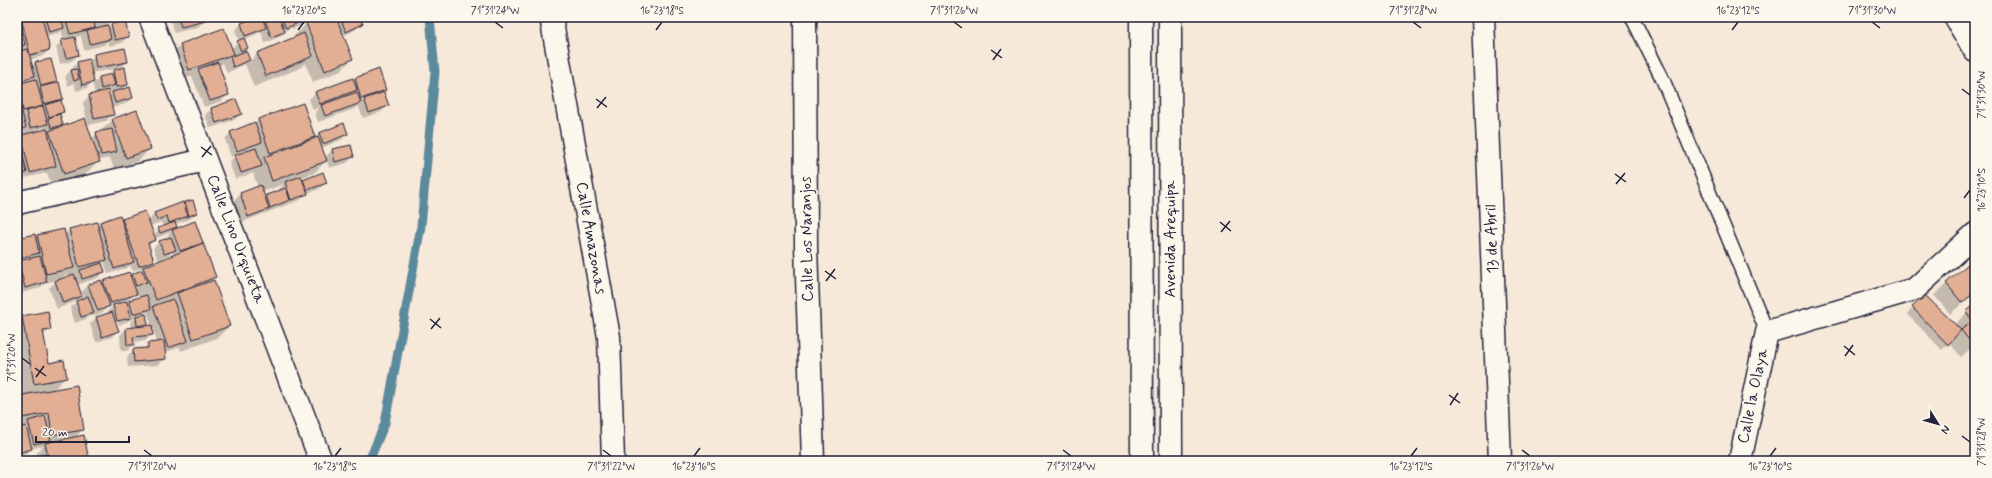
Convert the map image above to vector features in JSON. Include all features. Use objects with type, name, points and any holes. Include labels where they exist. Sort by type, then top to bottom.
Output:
[{"type":"street","name":"Calle Lino Urquieta","points":[[150,17],[321,461]]},
{"type":"street","name":"Calle Amazonas","points":[[551,17],[609,337],[613,461]]},
{"type":"street","name":"Calle Los Naranjos","points":[[805,17],[806,246],[812,461]]},
{"type":"street","name":"Avenida Arequipa","points":[[1141,17],[1142,461]]},
{"type":"street","name":"Avenida Arequipa","points":[[1170,17],[1171,461]]},
{"type":"street","name":"13 de Abril","points":[[1483,17],[1500,461]]},
{"type":"street","points":[[1955,17],[1975,51]]},
{"type":"street","points":[[17,203],[205,160]]},
{"type":"street","points":[[1767,332],[1915,289],[1975,234]]},
{"type":"street","name":"Calle la Olaya","points":[[1740,461],[1767,332]]},
{"type":"lane","points":[[1632,17],[1663,80],[1767,332]]},
{"type":"building","points":[[21,17],[42,17],[50,50],[30,55]]},
{"type":"building","points":[[45,17],[61,17],[64,28],[49,32]]},
{"type":"building","points":[[65,17],[93,17],[95,28],[70,34]]},
{"type":"building","points":[[97,17],[116,17],[116,18],[98,23]]},
{"type":"building","points":[[178,17],[205,17],[206,21],[181,27]]},
{"type":"building","points":[[262,17],[266,28],[245,36],[241,23]]},
{"type":"building","points":[[264,17],[279,17],[285,32],[271,37]]},
{"type":"building","points":[[281,17],[293,17],[296,24],[286,28]]},
{"type":"building","points":[[296,17],[310,17],[311,19],[298,23]]},
{"type":"building","points":[[320,17],[336,17],[353,59],[325,71],[306,23]]},
{"type":"building","points":[[340,17],[359,17],[363,24],[346,32]]},
{"type":"building","points":[[125,21],[129,37],[115,40],[111,24]]},
{"type":"building","points":[[20,22],[25,45],[17,47],[17,23]]},
{"type":"building","points":[[108,25],[111,39],[90,44],[87,30]]},
{"type":"building","points":[[224,28],[234,54],[189,70],[180,44]]},
{"type":"building","points":[[304,33],[313,56],[266,76],[257,53]]},
{"type":"building","points":[[75,37],[79,55],[66,58],[61,40]]},
{"type":"building","points":[[244,38],[248,48],[241,51],[237,41]]},
{"type":"building","points":[[125,48],[128,62],[96,68],[94,54]]},
{"type":"building","points":[[28,49],[35,76],[20,80],[17,67],[17,51]]},
{"type":"building","points":[[246,51],[250,60],[233,67],[230,57]]},
{"type":"building","points":[[51,59],[57,82],[41,86],[35,62]]},
{"type":"building","points":[[89,59],[94,82],[82,85],[77,62]]},
{"type":"building","points":[[218,62],[229,95],[210,101],[198,69]]},
{"type":"building","points":[[125,67],[128,85],[116,87],[113,70]]},
{"type":"building","points":[[77,69],[79,79],[74,81],[71,70]]},
{"type":"building","points":[[379,69],[386,90],[361,99],[355,78]]},
{"type":"building","points":[[112,74],[115,85],[101,89],[99,77]]},
{"type":"building","points":[[353,78],[357,90],[320,104],[315,92]]},
{"type":"building","points":[[36,79],[43,106],[23,111],[17,84]]},
{"type":"building","points":[[59,82],[63,99],[44,104],[40,87]]},
{"type":"building","points":[[130,87],[133,98],[115,103],[112,92]]},
{"type":"building","points":[[108,90],[114,115],[94,119],[89,95]]},
{"type":"building","points":[[17,92],[26,128],[17,130]]},
{"type":"building","points":[[357,92],[361,103],[325,116],[321,105]]},
{"type":"building","points":[[384,92],[389,106],[369,113],[364,99]]},
{"type":"building","points":[[236,99],[242,114],[216,123],[211,108]]},
{"type":"building","points":[[61,100],[64,112],[49,117],[45,105]]},
{"type":"building","points":[[303,103],[315,137],[270,153],[258,119]]},
{"type":"building","points":[[43,106],[48,124],[30,128],[26,111]]},
{"type":"building","points":[[137,110],[151,149],[126,158],[112,119]]},
{"type":"building","points":[[60,114],[63,125],[52,128],[48,118]]},
{"type":"building","points":[[85,118],[100,162],[64,174],[49,131]]},
{"type":"building","points":[[255,122],[262,142],[237,151],[230,132]]},
{"type":"building","points":[[344,123],[348,134],[323,144],[319,133]]},
{"type":"building","points":[[47,129],[56,166],[30,173],[21,135]]},
{"type":"building","points":[[112,129],[117,152],[101,155],[96,132]]},
{"type":"building","points":[[17,134],[27,173],[17,175]]},
{"type":"building","points":[[318,137],[327,161],[272,181],[264,157]]},
{"type":"building","points":[[351,145],[354,157],[335,162],[332,149]]},
{"type":"building","points":[[256,148],[262,166],[241,173],[235,155]]},
{"type":"building","points":[[323,172],[327,183],[307,190],[303,180]]},
{"type":"building","points":[[301,176],[308,194],[291,200],[285,182]]},
{"type":"building","points":[[261,185],[269,209],[248,217],[240,193]]},
{"type":"building","points":[[286,188],[290,200],[270,208],[266,195]]},
{"type":"building","points":[[193,200],[197,213],[189,216],[185,202]]},
{"type":"building","points":[[183,202],[188,216],[169,223],[167,216],[157,220],[154,213]]},
{"type":"building","points":[[145,211],[156,240],[148,243],[154,261],[139,266],[122,219]]},
{"type":"building","points":[[120,215],[134,262],[114,269],[100,222]]},
{"type":"building","points":[[195,221],[203,243],[180,251],[172,230]]},
{"type":"building","points":[[97,222],[107,260],[79,267],[69,229]]},
{"type":"building","points":[[175,222],[177,227],[160,233],[158,228]]},
{"type":"building","points":[[64,229],[74,268],[46,274],[37,235]]},
{"type":"building","points":[[35,234],[39,253],[17,259],[17,238]]},
{"type":"building","points":[[171,237],[176,250],[164,254],[159,241]]},
{"type":"building","points":[[203,243],[216,277],[156,300],[143,267]]},
{"type":"building","points":[[40,256],[47,282],[25,288],[18,261]]},
{"type":"building","points":[[1975,258],[1975,292],[1962,303],[1946,283]]},
{"type":"building","points":[[102,263],[105,272],[82,279],[80,270]]},
{"type":"building","points":[[142,270],[147,282],[136,286],[132,274]]},
{"type":"building","points":[[129,272],[137,294],[111,303],[103,281]]},
{"type":"building","points":[[74,274],[82,296],[63,303],[55,281]]},
{"type":"building","points":[[101,280],[110,306],[98,311],[88,285]]},
{"type":"building","points":[[214,280],[230,326],[193,339],[177,293]]},
{"type":"building","points":[[147,295],[151,309],[133,314],[129,300]]},
{"type":"building","points":[[1925,295],[1961,330],[1948,345],[1912,307]]},
{"type":"building","points":[[88,296],[94,313],[81,317],[76,301]]},
{"type":"building","points":[[173,299],[188,341],[168,348],[153,306]]},
{"type":"building","points":[[127,301],[131,318],[117,321],[113,305]]},
{"type":"building","points":[[1975,304],[1974,346],[1961,330],[1973,321],[1966,312]]},
{"type":"building","points":[[48,311],[51,330],[43,331],[49,363],[64,360],[67,378],[34,384],[22,316]]},
{"type":"building","points":[[112,312],[119,331],[102,337],[96,317]]},
{"type":"building","points":[[146,314],[148,324],[137,326],[136,316]]},
{"type":"building","points":[[152,325],[153,335],[133,337],[134,345],[127,345],[126,328]]},
{"type":"building","points":[[164,341],[166,359],[134,362],[133,349],[148,348],[148,343]]},
{"type":"building","points":[[77,385],[84,430],[52,435],[49,413],[17,419],[17,396]]},
{"type":"building","points":[[45,416],[51,440],[34,444],[28,421]]},
{"type":"building","points":[[26,426],[32,449],[17,453],[17,428]]},
{"type":"building","points":[[84,435],[89,461],[49,461],[45,443]]},
{"type":"building","points":[[46,454],[47,461],[17,461],[17,460]]},
{"type":"waterway","points":[[369,461],[385,423],[421,226],[435,72],[430,17]]}]
